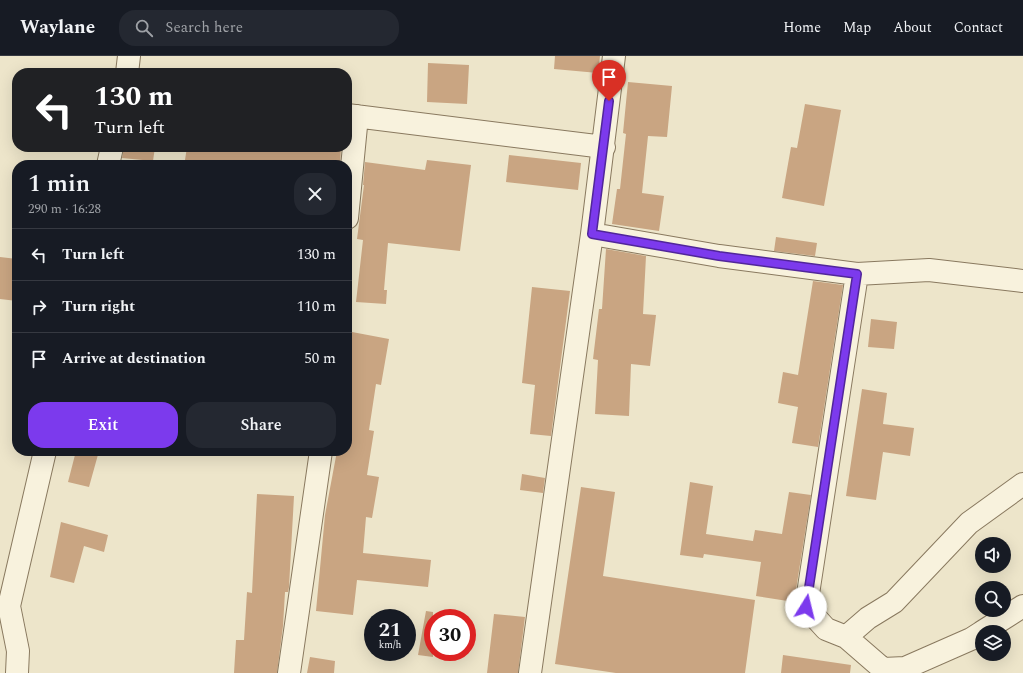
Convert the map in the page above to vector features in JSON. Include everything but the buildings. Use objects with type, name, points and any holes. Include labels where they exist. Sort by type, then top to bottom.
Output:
[{"type":"street","points":[[128,68],[129,56]]},
{"type":"street","points":[[530,673],[604,147],[614,56]]},
{"type":"street","points":[[352,115],[604,147]]},
{"type":"street","points":[[592,234],[719,256],[857,274],[929,270],[1023,281]]},
{"type":"street","points":[[857,274],[806,607],[826,629],[846,637],[883,671],[905,668],[975,636]]},
{"type":"street","points":[[17,673],[18,651],[10,606],[44,456]]},
{"type":"street","points":[[289,673],[320,456]]},
{"type":"street","points":[[846,637],[868,618],[894,602],[969,523],[1023,484]]},
{"type":"street","points":[[993,625],[1023,606]]},
{"type":"route","points":[[609,101],[592,234],[719,256],[857,274],[806,607]]}]
